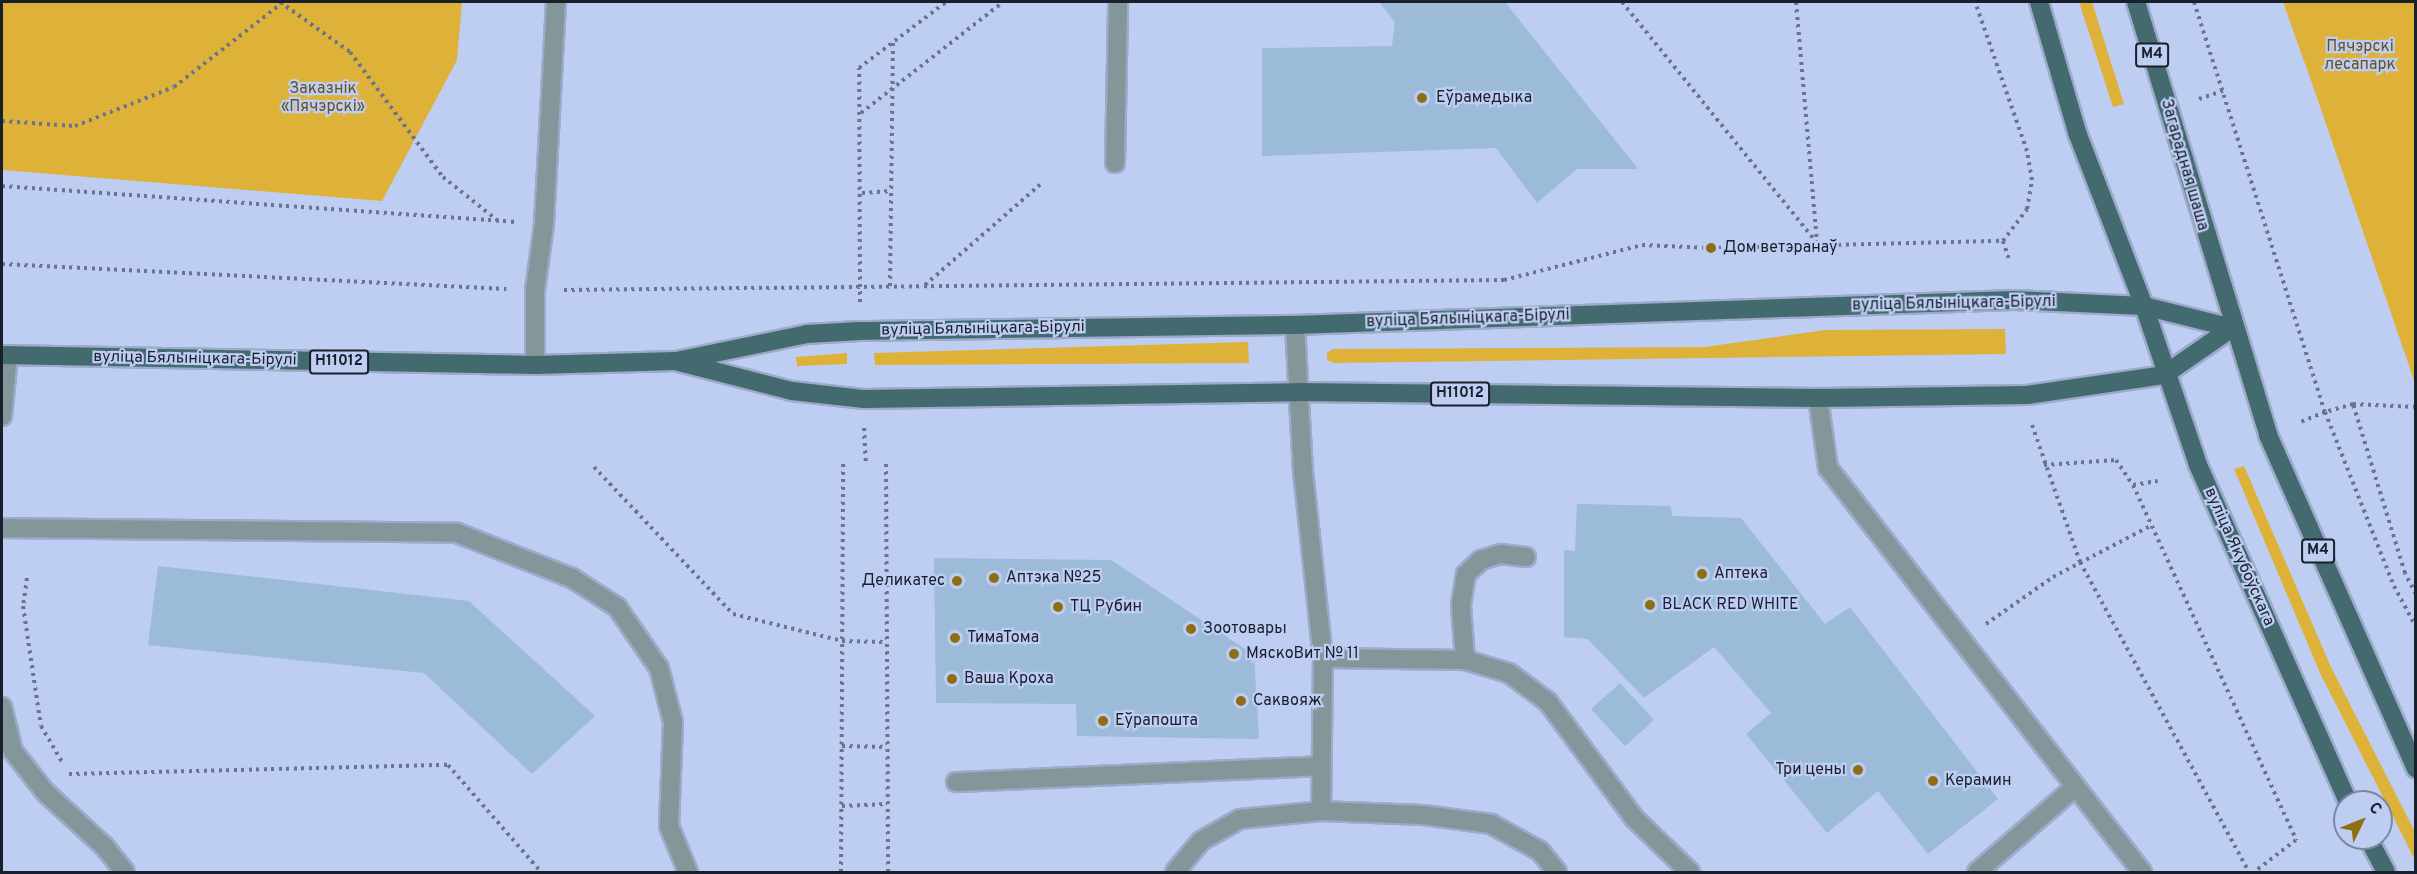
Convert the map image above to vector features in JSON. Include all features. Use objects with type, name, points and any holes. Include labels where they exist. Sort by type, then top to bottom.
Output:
[{"type":"main road","points":[[2039,2],[2078,135],[2144,306]]},
{"type":"main road","name":"Загарадная шаша","points":[[2136,2],[2232,328]]},
{"type":"main road","name":"вуліца Бялыніцкага-Бірулі","points":[[5,356],[535,365],[676,361],[807,334],[859,331],[1295,325],[2014,300],[2144,306],[2232,328]]},
{"type":"main road","name":"вуліца Якубоўскага","points":[[2144,306],[2164,375],[2198,465],[2343,790]]},
{"type":"main road","name":"вуліца Бялыніцкага-Бірулі","points":[[676,361],[792,391],[862,399],[1297,392],[1818,398],[2027,395],[2164,375],[2232,328]]},
{"type":"main road","name":"М4","points":[[2232,328],[2272,445],[2415,769]]},
{"type":"main road","points":[[2374,850],[2386,873]]},
{"type":"street","points":[[535,365],[535,290],[544,224],[556,2]]},
{"type":"street","points":[[1115,163],[1118,2]]},
{"type":"street","points":[[1295,325],[1297,392],[1323,658],[1322,811]]},
{"type":"street","points":[[2,416],[5,356]]},
{"type":"street","points":[[1818,398],[1828,468],[2142,873]]},
{"type":"street","points":[[2,528],[457,533],[572,578],[617,607],[659,668],[673,722],[669,826],[688,873]]},
{"type":"street","points":[[1465,660],[1461,605],[1466,574],[1480,560],[1501,554],[1527,557]]},
{"type":"street","points":[[1323,658],[1465,660],[1509,673],[1548,702],[1634,818],[1690,873]]},
{"type":"street","points":[[2,707],[13,751],[45,792],[104,846],[125,873]]},
{"type":"street","points":[[956,782],[1322,766]]},
{"type":"street","points":[[1977,873],[2075,787]]},
{"type":"street","points":[[1175,873],[1201,842],[1240,819],[1322,811],[1423,815],[1491,824],[1540,851],[1557,873]]},
{"type":"path","points":[[2,121],[75,126],[174,87],[281,2],[350,52],[443,177],[497,221]]},
{"type":"path","points":[[863,286],[859,68],[946,2]]},
{"type":"path","points":[[860,114],[892,85],[1004,2]]},
{"type":"path","points":[[1622,2],[1817,243]]},
{"type":"path","points":[[1796,2],[1817,243]]},
{"type":"path","points":[[1976,2],[2027,151],[2032,180],[2027,209],[2003,241]]},
{"type":"path","points":[[2194,2],[2225,90],[2325,412],[2415,627]]},
{"type":"path","points":[[890,286],[893,42]]},
{"type":"path","points":[[2199,99],[2225,90]]},
{"type":"path","points":[[924,285],[1042,183]]},
{"type":"path","points":[[2,186],[544,224]]},
{"type":"path","points":[[862,193],[891,191]]},
{"type":"path","points":[[2,264],[535,290],[1504,280],[1642,245],[1711,248],[1817,243],[2003,241]]},
{"type":"path","points":[[2003,241],[2009,260]]},
{"type":"path","points":[[2353,404],[2405,573],[2415,594]]},
{"type":"path","points":[[2298,423],[2353,404],[2415,407]]},
{"type":"path","points":[[864,417],[866,463]]},
{"type":"path","points":[[2031,421],[2044,465],[2080,562],[2249,873]]},
{"type":"path","points":[[2044,465],[2116,460],[2133,484],[2296,840],[2254,873]]},
{"type":"path","points":[[841,873],[843,464]]},
{"type":"path","points":[[886,464],[888,873]]},
{"type":"path","points":[[594,467],[733,614],[842,641],[886,642]]},
{"type":"path","points":[[2133,484],[2158,481]]},
{"type":"path","points":[[1962,641],[2080,562],[2152,525]]},
{"type":"path","points":[[27,578],[23,606],[41,726],[69,774],[448,765],[541,873]]},
{"type":"path","points":[[842,746],[887,747]]},
{"type":"path","points":[[842,806],[887,804]]},
{"type":"green space","name":"Заказнік «Пячэрскі»","points":[[2,2],[462,2],[457,60],[382,201],[2,170]]},
{"type":"green space","points":[[2079,2],[2092,2],[2124,104],[2113,107]]},
{"type":"green space","name":"Пячэрскі лесапарк","points":[[2283,2],[2415,2],[2415,383],[2314,89]]},
{"type":"green space","points":[[2005,329],[2006,354],[1334,363],[1327,360],[1327,353],[1333,349],[1705,347],[1825,330]]},
{"type":"green space","points":[[1248,342],[1249,363],[875,365],[874,353]]},
{"type":"green space","points":[[847,353],[847,364],[797,366],[796,357]]},
{"type":"green space","points":[[2244,466],[2331,667],[2415,832],[2415,860],[2393,817],[2393,790],[2379,790],[2320,673],[2234,469]]},
{"type":"building","name":"Еўрамедыка","points":[[1379,2],[1505,2],[1638,169],[1577,169],[1537,203],[1496,148],[1262,156],[1262,48],[1392,46],[1395,22]]},
{"type":"building","points":[[1577,504],[1671,506],[1672,516],[1741,518],[1825,624],[1850,607],[1998,799],[1928,854],[1878,791],[1827,833],[1746,734],[1771,713],[1714,647],[1644,698],[1588,639],[1564,637],[1564,550],[1575,551]]},
{"type":"building","name":"ТЦ Рубин","points":[[934,558],[1111,560],[1254,655],[1259,739],[1077,736],[1076,704],[936,703]]},
{"type":"building","points":[[158,566],[469,601],[595,716],[532,774],[424,673],[148,645]]},
{"type":"building","points":[[1620,683],[1654,720],[1625,746],[1591,709]]},
{"type":"place","name":"Еўрамедыка","points":[[1422,98]]},
{"type":"place","name":"Дом ветэранаў","points":[[1711,248]]},
{"type":"place","name":"Аптека","points":[[1702,574]]},
{"type":"place","name":"Аптэка №25","points":[[994,578]]},
{"type":"place","name":"Деликатес","points":[[957,581]]},
{"type":"place","name":"BLACK RED WHITE","points":[[1650,605]]},
{"type":"place","name":"ТЦ Рубин","points":[[1058,607]]},
{"type":"place","name":"Зоотовары","points":[[1191,629]]},
{"type":"place","name":"ТимаТома","points":[[955,638]]},
{"type":"place","name":"МяскоВит № 11","points":[[1234,654]]},
{"type":"place","name":"Ваша Кроха","points":[[952,679]]},
{"type":"place","name":"Саквояж","points":[[1241,701]]},
{"type":"place","name":"Еўрапошта","points":[[1103,721]]},
{"type":"place","name":"Три цены","points":[[1858,770]]},
{"type":"place","name":"Керамин","points":[[1933,781]]}]
